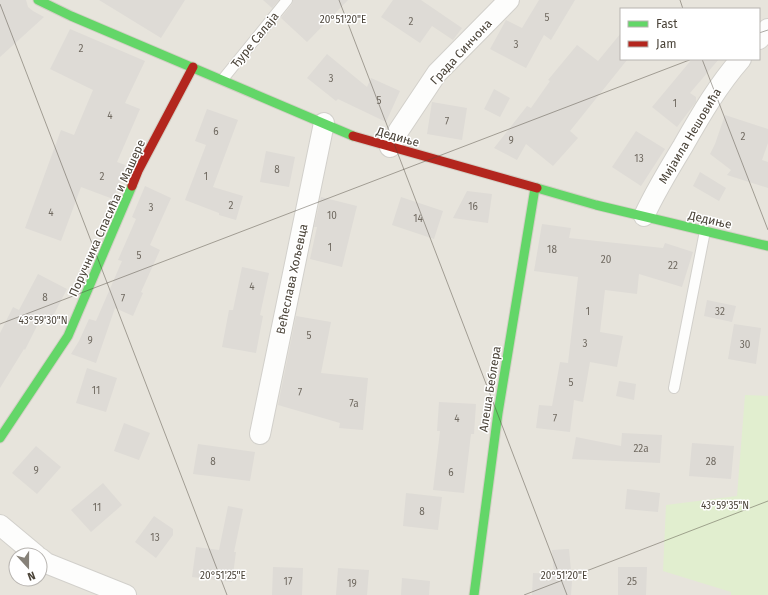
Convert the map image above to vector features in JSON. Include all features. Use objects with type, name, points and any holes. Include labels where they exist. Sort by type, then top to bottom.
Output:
[{"type":"street","name":"Дедиње","points":[[38,0],[71,16],[360,138],[535,188],[768,246]]},
{"type":"street","name":"Града Синчона","points":[[390,147],[399,130],[438,73],[509,0]]},
{"type":"street","points":[[760,38],[768,29]]},
{"type":"street","name":"Мијаила Нешовића","points":[[644,216],[651,200],[697,122],[731,70],[740,60]]},
{"type":"street","name":"Поручника Спасића и Машере","points":[[0,438],[68,336],[138,171],[193,67]]},
{"type":"street","name":"Већеслава Хољевца","points":[[260,434],[324,123]]},
{"type":"street","name":"Алеша Беблера","points":[[474,595],[498,413],[535,188]]},
{"type":"street","points":[[0,525],[26,547]]},
{"type":"street","points":[[48,564],[126,595]]},
{"type":"lane","name":"Ђуре Салаја","points":[[223,79],[287,0]]},
{"type":"lane","points":[[674,388],[705,231]]},
{"type":"shaded area","points":[[0,0],[768,0],[768,595],[0,595]]},
{"type":"green space","points":[[745,395],[768,396],[768,595],[731,595],[731,592],[663,571],[666,505],[737,496]]},
{"type":"building","points":[[0,0],[26,0],[28,7],[44,17],[0,57]]},
{"type":"building","points":[[99,0],[185,0],[161,38]]},
{"type":"building","points":[[263,0],[279,0],[272,8]]},
{"type":"building","points":[[293,0],[348,0],[307,42],[281,18],[292,4]]},
{"type":"building","points":[[393,0],[421,0],[462,28],[453,40],[432,26],[420,43],[381,17]]},
{"type":"building","points":[[539,0],[575,0],[551,40],[544,35],[526,68],[490,49],[506,20],[522,28]]},
{"type":"building","points":[[70,29],[145,61],[125,103],[140,109],[117,162],[125,165],[113,199],[81,187],[61,241],[25,228],[61,130],[74,135],[93,90],[50,69]]},
{"type":"building","points":[[620,34],[620,60],[627,60],[570,131],[578,138],[553,166],[526,144],[517,160],[494,148],[527,106],[531,108],[550,81],[548,80],[577,45],[598,61]]},
{"type":"building","points":[[327,54],[367,87],[371,78],[400,91],[386,122],[338,99],[336,101],[307,78]]},
{"type":"building","points":[[691,60],[718,60],[690,93],[696,97],[696,102],[677,127],[652,107]]},
{"type":"building","points":[[494,89],[510,98],[500,117],[484,109]]},
{"type":"building","points":[[432,102],[467,108],[462,140],[427,134]]},
{"type":"building","points":[[207,109],[238,120],[213,187],[243,196],[236,220],[219,215],[219,213],[185,200],[206,145],[195,141]]},
{"type":"building","points":[[725,115],[768,129],[768,143],[762,160],[768,162],[768,188],[727,175],[731,170],[710,154]]},
{"type":"building","points":[[636,131],[665,149],[641,186],[612,167]]},
{"type":"building","points":[[266,151],[295,157],[289,187],[260,182]]},
{"type":"building","points":[[700,172],[726,188],[719,201],[693,186]]},
{"type":"building","points":[[145,186],[171,198],[150,245],[160,250],[141,292],[143,293],[133,316],[115,308],[96,363],[71,354],[89,319],[96,321],[122,261],[118,260],[136,219],[132,217]]},
{"type":"building","points":[[467,191],[492,194],[488,223],[453,218]]},
{"type":"building","points":[[321,197],[357,206],[342,267],[310,259],[317,227],[314,227]]},
{"type":"building","points":[[401,197],[443,211],[434,239],[392,225]]},
{"type":"building","points":[[542,224],[571,228],[569,238],[663,248],[665,243],[693,252],[682,287],[639,274],[637,294],[605,290],[600,332],[623,336],[617,367],[590,362],[583,402],[574,400],[570,432],[536,428],[539,405],[552,406],[560,362],[568,363],[578,277],[534,271]]},
{"type":"building","points":[[242,267],[269,273],[260,315],[263,316],[256,353],[222,347],[229,310],[233,310]]},
{"type":"building","points":[[38,274],[67,289],[51,320],[42,316],[25,350],[24,349],[0,388],[0,333],[13,307],[19,310]]},
{"type":"building","points":[[707,300],[736,306],[732,322],[704,316]]},
{"type":"building","points":[[296,316],[331,322],[321,373],[368,378],[363,430],[339,428],[340,423],[278,405]]},
{"type":"building","points":[[734,324],[761,328],[756,364],[728,359]]},
{"type":"building","points":[[87,368],[117,378],[106,412],[76,403]]},
{"type":"building","points":[[619,381],[636,384],[634,400],[616,396]]},
{"type":"building","points":[[439,402],[476,404],[474,434],[471,434],[464,493],[433,490],[440,431],[437,431]]},
{"type":"building","points":[[124,423],[150,433],[139,460],[114,451]]},
{"type":"building","points":[[622,433],[662,435],[660,463],[572,459],[576,437],[621,446]]},
{"type":"building","points":[[692,443],[734,446],[731,479],[689,476]]},
{"type":"building","points":[[198,444],[255,452],[250,481],[193,474]]},
{"type":"building","points":[[36,446],[61,467],[37,494],[12,473]]},
{"type":"building","points":[[103,483],[122,505],[91,532],[71,510]]},
{"type":"building","points":[[627,489],[660,493],[658,512],[625,509]]},
{"type":"building","points":[[406,493],[442,497],[438,530],[403,526]]},
{"type":"building","points":[[228,506],[243,509],[234,552],[236,552],[232,582],[192,577],[196,547],[219,550]]},
{"type":"building","points":[[154,516],[173,529],[173,535],[156,558],[135,542]]},
{"type":"building","points":[[569,549],[572,581],[571,595],[532,595],[533,573],[554,574],[552,550]]},
{"type":"building","points":[[273,567],[303,568],[302,595],[272,595]]},
{"type":"building","points":[[618,567],[647,567],[646,595],[618,595]]},
{"type":"building","points":[[338,568],[369,570],[367,595],[336,595]]},
{"type":"building","points":[[402,578],[430,581],[429,595],[401,595]]},
{"type":"traffic: fast","points":[[38,0],[71,16],[353,136]]},
{"type":"traffic: fast","points":[[0,438],[68,336],[132,186]]},
{"type":"traffic: fast","points":[[474,595],[498,413],[535,188]]},
{"type":"traffic: fast","points":[[537,188],[596,205],[768,246]]},
{"type":"traffic: jam","points":[[132,186],[138,171],[193,67]]},
{"type":"traffic: jam","points":[[353,136],[537,188]]}]
